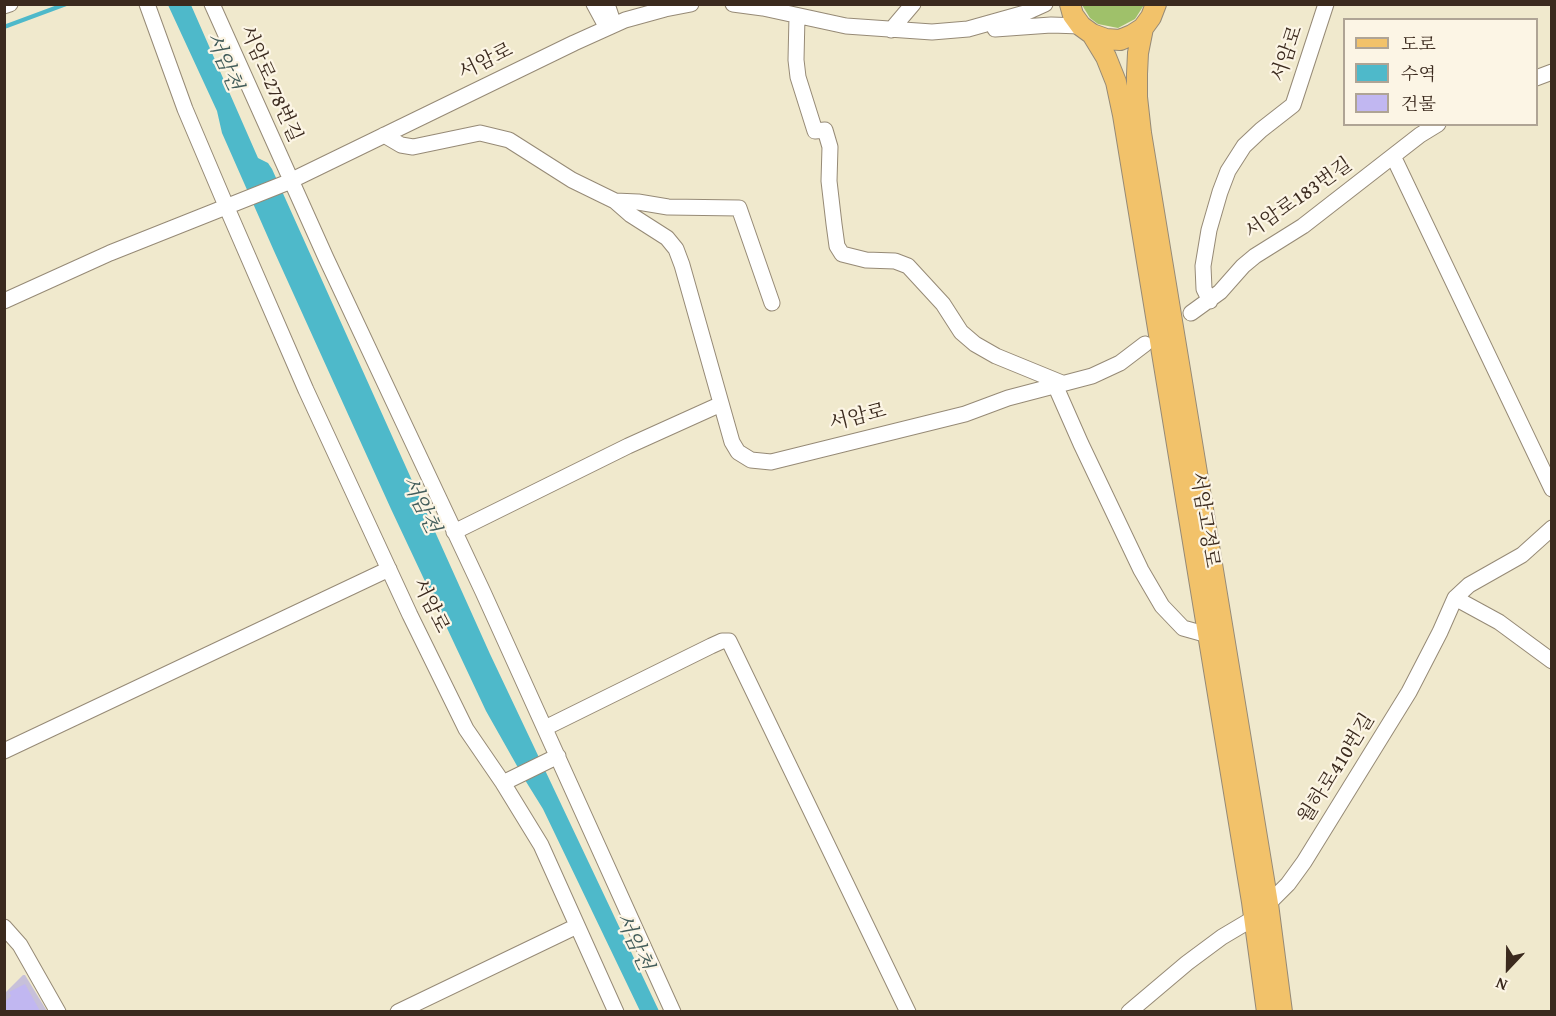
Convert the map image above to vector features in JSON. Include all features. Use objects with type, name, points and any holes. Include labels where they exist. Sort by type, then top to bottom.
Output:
[{"type":"main road","name":"서암고정로","points":[[1070,4],[1073,15],[1106,57],[1116,82],[1123,115],[1208,635],[1282,1011]]},
{"type":"main road","name":"서암고정로","points":[[1156,5],[1143,28],[1138,53],[1137,97],[1261,911],[1267,1011]]},
{"type":"main road","points":[[1087,30],[1106,39],[1120,40],[1143,28]]},
{"type":"street","points":[[4,6],[10,4]]},
{"type":"street","name":"서암로","points":[[147,4],[185,109],[306,390],[389,569],[466,729],[506,782],[541,846],[616,1011]]},
{"type":"street","name":"서암로278번길","points":[[212,4],[289,182],[545,728],[554,758],[673,1011]]},
{"type":"street","points":[[594,4],[610,26]]},
{"type":"street","points":[[607,4],[610,26]]},
{"type":"street","name":"서암로","points":[[4,301],[110,253],[289,182],[610,26],[665,9],[691,4]]},
{"type":"street","points":[[732,4],[763,8],[846,26],[891,30],[932,32],[1051,25],[1087,30]]},
{"type":"street","points":[[891,30],[913,4]]},
{"type":"street","points":[[968,29],[1025,13],[1045,4]]},
{"type":"street","name":"서암로","points":[[1210,301],[1204,289],[1203,266],[1209,230],[1228,171],[1244,146],[1260,130],[1293,105],[1326,4]]},
{"type":"street","points":[[797,16],[798,77],[815,131],[825,130],[830,147],[829,181],[837,246],[842,254],[866,260],[895,261],[908,266],[943,304],[961,332],[975,344],[996,356],[1059,384],[1106,370],[1146,344]]},
{"type":"street","name":"서암로183번길","points":[[1191,314],[1210,301],[1255,256],[1302,226],[1435,126]]},
{"type":"street","name":"서암로","points":[[384,135],[401,145],[413,147],[480,133],[509,140],[572,180],[615,201],[667,238],[676,249],[682,265],[732,442],[738,452],[752,460],[771,462],[965,414],[1059,384]]},
{"type":"street","points":[[1394,156],[1551,489]]},
{"type":"street","points":[[615,201],[668,207],[738,208],[772,303]]},
{"type":"street","points":[[1059,384],[1081,444],[1141,570],[1162,606],[1183,628],[1208,635]]},
{"type":"street","points":[[454,532],[628,446],[721,404]]},
{"type":"street","name":"월하로410번길","points":[[1129,1011],[1187,963],[1261,911],[1296,874],[1409,692],[1455,598],[1469,585],[1522,555],[1551,528]]},
{"type":"street","points":[[4,751],[389,569]]},
{"type":"street","points":[[1455,598],[1499,622],[1551,661]]},
{"type":"street","points":[[545,728],[711,646],[722,641],[729,641],[908,1011]]},
{"type":"street","points":[[506,782],[554,758]]},
{"type":"street","points":[[399,1011],[577,926]]},
{"type":"street","points":[[4,927],[20,945],[58,1011]]},
{"type":"shaded area","points":[[23,975],[47,1011],[5,1011],[4,994]]},
{"type":"green space","points":[[1082,5],[1144,5],[1135,19],[1118,28],[1098,24],[1090,18]]},
{"type":"water","name":"서암천","points":[[168,5],[191,5],[258,158],[268,163],[272,169],[490,654],[659,1011],[640,1011],[543,809],[486,711],[274,251],[222,133],[217,111]]},
{"type":"building","points":[[25,984],[40,1011],[4,1011],[4,1003],[11,996],[9,992]]},
{"type":"waterway","points":[[4,27],[66,4]]}]
